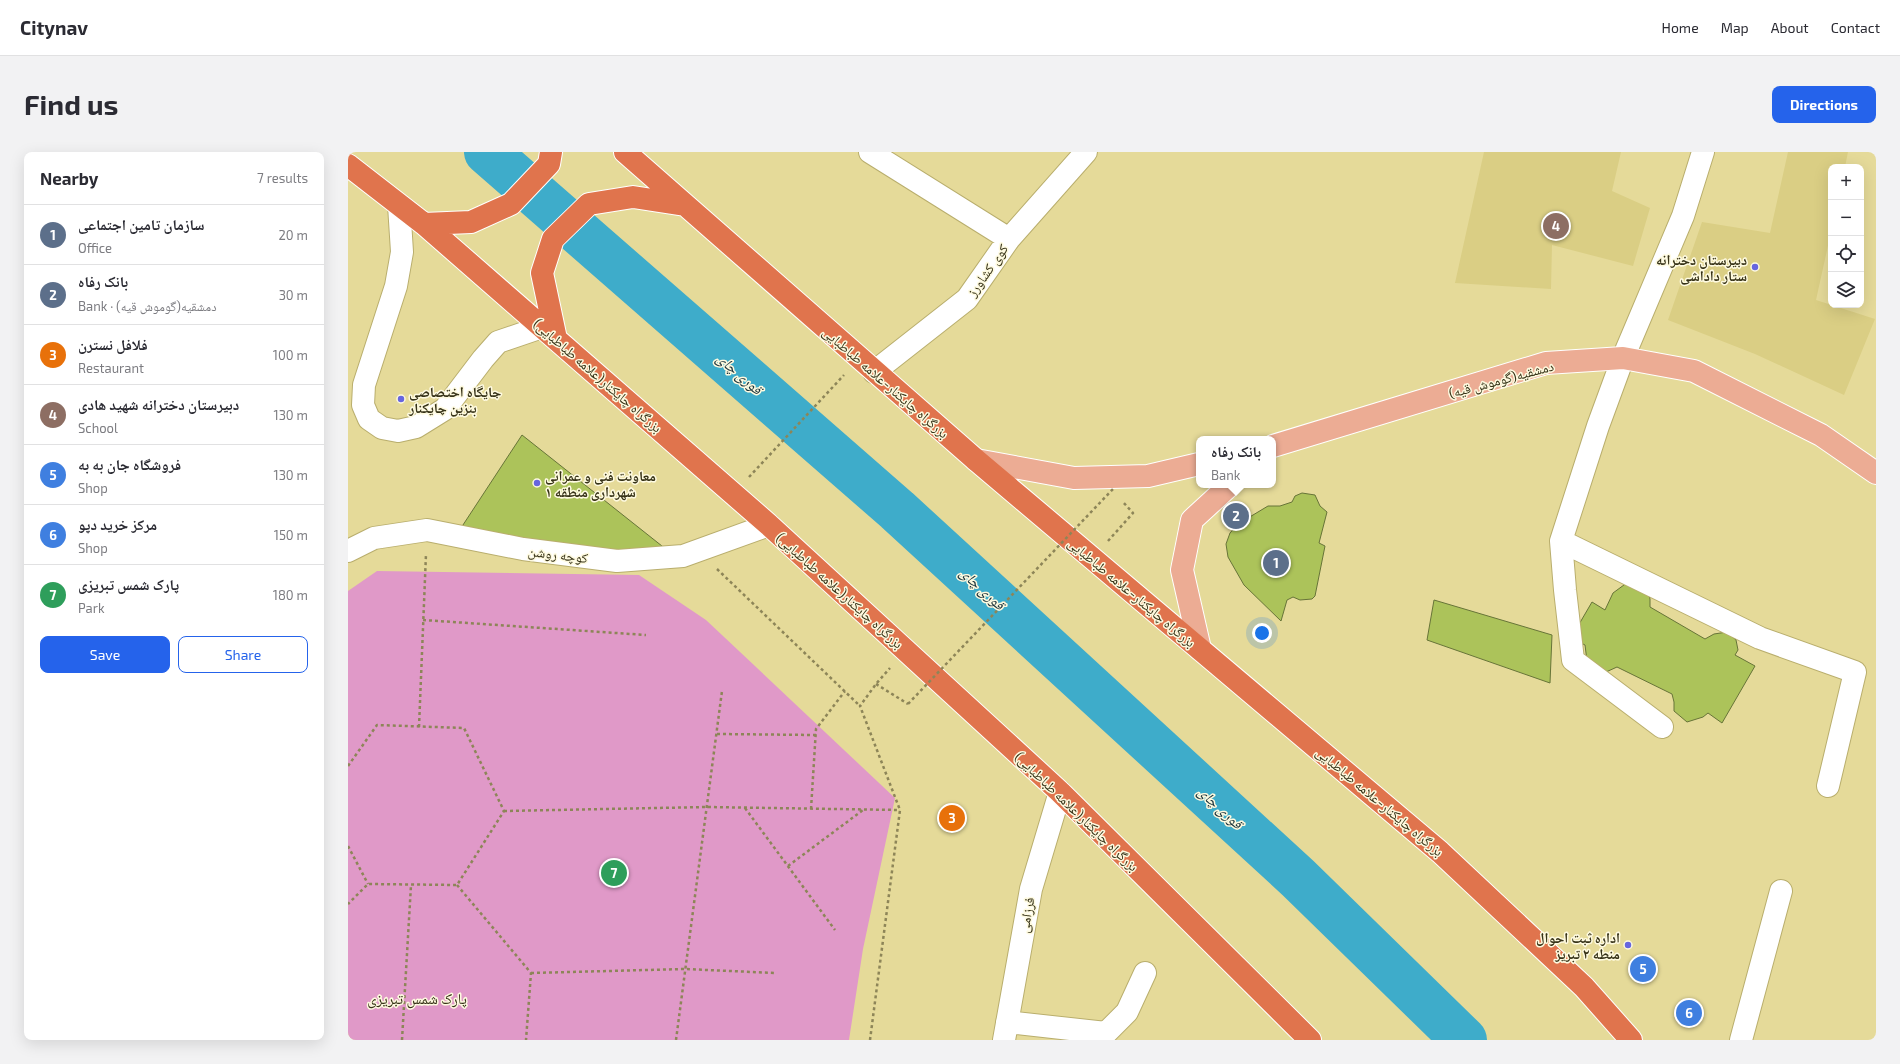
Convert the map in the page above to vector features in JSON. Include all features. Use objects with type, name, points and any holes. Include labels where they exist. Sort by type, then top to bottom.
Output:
[{"type":"highway","points":[[424,224],[471,222],[511,204],[549,164],[551,152]]},
{"type":"highway","name":"بزرگراه چایکنار-علامه طباطبایی","points":[[626,152],[874,372],[976,460],[1440,852],[1584,987],[1631,1040]]},
{"type":"highway","name":"بزرگراه چایکنار(علامه طباطبایی)","points":[[348,165],[424,224],[769,526],[1060,792],[1310,1040]]},
{"type":"highway","points":[[549,333],[542,273],[553,239],[589,204],[633,197],[685,205]]},
{"type":"main road","name":"دمشقیه(گوموش قیه)","points":[[1276,445],[1546,363],[1623,358],[1694,371],[1821,435],[1876,473]]},
{"type":"main road","points":[[976,460],[1074,478],[1148,476],[1196,465]]},
{"type":"main road","points":[[1200,649],[1182,570],[1192,520],[1227,488]]},
{"type":"street","points":[[870,152],[1009,239]]},
{"type":"street","name":"کوی کشاورز","points":[[874,372],[967,299],[1009,239],[1086,152]]},
{"type":"street","points":[[1662,728],[1573,660],[1561,541],[1598,426],[1623,358],[1683,216],[1703,152]]},
{"type":"street","points":[[399,205],[402,252],[396,286],[364,385],[363,405],[369,419],[382,428],[398,431],[416,427],[445,409],[483,359],[498,342],[549,333]]},
{"type":"street","name":"کوچه روشن","points":[[348,551],[374,538],[427,530],[523,550],[617,560],[683,556],[769,526]]},
{"type":"street","points":[[1561,541],[1760,638],[1855,672],[1828,786]]},
{"type":"street","name":"فرزامی","points":[[1006,1031],[1031,889],[1060,792]]},
{"type":"street","points":[[1741,1040],[1781,892]]},
{"type":"street","points":[[1006,1031],[1106,1033],[1127,1012],[1145,973]]},
{"type":"path","points":[[753,473],[838,382]]},
{"type":"path","points":[[860,706],[876,684],[908,704],[1112,489]]},
{"type":"path","points":[[1093,558],[1133,513]]},
{"type":"path","points":[[419,726],[427,530]]},
{"type":"path","points":[[698,550],[860,706],[900,810],[870,1040]]},
{"type":"path","points":[[423,620],[646,635]]},
{"type":"path","points":[[676,1040],[722,691]]},
{"type":"path","points":[[811,809],[816,729],[845,691]]},
{"type":"path","points":[[348,766],[377,725],[464,728],[504,810]]},
{"type":"path","points":[[717,734],[816,735]]},
{"type":"path","points":[[504,810],[707,807],[900,810]]},
{"type":"path","points":[[745,808],[835,930]]},
{"type":"path","points":[[457,885],[504,810]]},
{"type":"path","points":[[788,866],[864,810]]},
{"type":"path","points":[[348,846],[368,884]]},
{"type":"path","points":[[348,904],[368,884],[457,885],[531,973],[526,1040]]},
{"type":"path","points":[[402,1040],[410,884]]},
{"type":"path","points":[[531,973],[685,969],[776,973]]},
{"type":"shaded area","points":[[1484,152],[1621,152],[1612,191],[1650,208],[1633,266],[1552,245],[1551,289],[1455,283]]},
{"type":"shaded area","name":"دبیرستان دخترانه ستار داداشی","points":[[1788,152],[1848,152],[1846,164],[1828,164],[1828,246],[1816,300],[1828,304],[1828,308],[1841,308],[1875,319],[1844,395],[1755,354],[1668,320],[1702,222],[1770,233]]},
{"type":"shaded area","name":"پارک شمس تبریزی","points":[[377,571],[639,575],[706,620],[895,798],[863,949],[849,1040],[348,1040],[348,591]]},
{"type":"building","name":"معاونت فنی و عمرانی شهرداری منطقه ۱","points":[[522,435],[667,550],[531,550],[459,531]]},
{"type":"building","points":[[1302,493],[1315,495],[1320,506],[1327,512],[1319,543],[1325,546],[1315,596],[1312,599],[1300,600],[1293,597],[1287,600],[1281,621],[1244,585],[1228,557],[1226,544],[1230,533],[1238,524],[1268,506],[1280,506],[1292,502],[1295,496]]},
{"type":"building","points":[[1628,582],[1647,588],[1650,599],[1650,607],[1705,639],[1714,634],[1727,632],[1736,640],[1738,650],[1735,655],[1755,666],[1722,723],[1708,713],[1703,717],[1687,722],[1674,711],[1672,694],[1617,667],[1606,672],[1587,661],[1585,645],[1571,638],[1592,602],[1605,610],[1613,593]]},
{"type":"building","points":[[1434,600],[1552,635],[1550,683],[1427,640]]},
{"type":"waterway","name":"قوری چای","points":[[487,152],[897,510],[1298,878],[1464,1040]]},
{"type":"place","name":"دبیرستان دخترانه شهید هادی","points":[[1556,226]]},
{"type":"place","name":"دبیرستان دخترانه ستار داداشی","points":[[1755,267]]},
{"type":"place","name":"جایگاه اختصاصی بنزین چایکنار","points":[[401,399]]},
{"type":"place","name":"معاونت فنی و عمرانی شهرداری منطقه ۱","points":[[537,483]]},
{"type":"place","name":"بانک رفاه","points":[[1236,516]]},
{"type":"place","name":"سازمان تامین اجتماعی","points":[[1276,563]]},
{"type":"place","name":"فلافل نسترن","points":[[952,818]]},
{"type":"place","name":"پارک شمس تبریزی","points":[[614,873]]},
{"type":"place","name":"اداره ثبت احوال منطه ۲ تبریز","points":[[1628,945]]},
{"type":"place","name":"فروشگاه جان به به","points":[[1643,969]]},
{"type":"place","name":"مرکز خرید دپو","points":[[1689,1013]]},
{"type":"district","name":"پارک شمس تبریزی","points":[[417,998]]}]
